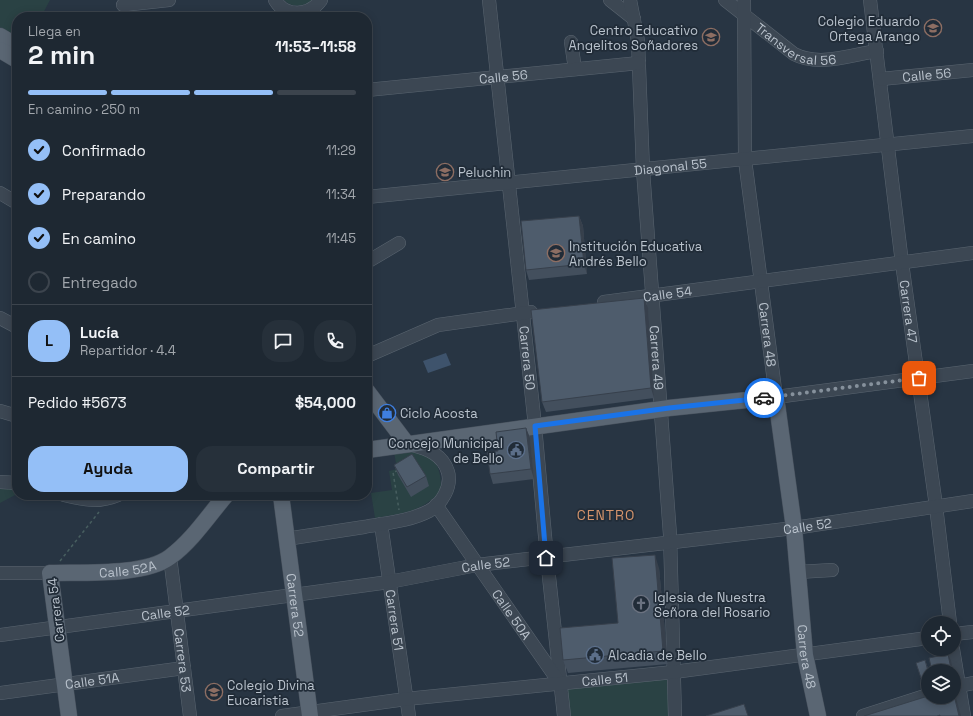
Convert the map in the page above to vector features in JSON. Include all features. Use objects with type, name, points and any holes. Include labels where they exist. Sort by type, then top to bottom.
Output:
[{"type":"main road","points":[[0,36],[12,43]]},
{"type":"main road","points":[[0,50],[12,57]]},
{"type":"main road","points":[[372,449],[535,426],[776,397]]},
{"type":"main road","name":"Carrera 48","points":[[776,397],[794,528],[805,655],[818,716]]},
{"type":"main road","points":[[372,398],[407,444]]},
{"type":"main road","name":"Calle 52A","points":[[50,573],[122,570],[159,564],[170,557],[189,539],[222,500]]},
{"type":"main road","name":"Carrera 52","points":[[281,500],[310,714]]},
{"type":"main road","name":"Carrera 54","points":[[50,573],[69,716]]},
{"type":"street","points":[[123,7],[169,0]]},
{"type":"street","points":[[275,0],[283,9],[292,12]]},
{"type":"street","points":[[306,12],[315,7],[321,0]]},
{"type":"street","name":"Carrera 50","points":[[489,0],[535,426],[546,558],[564,716]]},
{"type":"street","points":[[610,0],[634,19]]},
{"type":"street","name":"Carrera 49","points":[[630,0],[634,19],[639,63],[643,170],[670,543],[675,716]]},
{"type":"street","name":"Transversal 56","points":[[725,0],[745,18],[794,54],[804,59],[818,61],[877,51]]},
{"type":"street","name":"Carrera 48","points":[[744,0],[745,160],[776,397]]},
{"type":"street","name":"Carrera 47","points":[[870,0],[881,79],[902,264],[919,378],[949,616]]},
{"type":"street","points":[[571,42],[575,69]]},
{"type":"street","name":"Calle 56","points":[[372,90],[639,63]]},
{"type":"street","name":"Calle 56","points":[[881,79],[973,70]]},
{"type":"street","name":"Diagonal 55","points":[[372,197],[973,136]]},
{"type":"street","points":[[0,193],[12,200]]},
{"type":"street","points":[[372,259],[399,244]]},
{"type":"street","name":"Calle 54","points":[[595,304],[902,264],[973,253]]},
{"type":"street","points":[[372,354],[438,326],[542,310]]},
{"type":"street","points":[[0,318],[12,324]]},
{"type":"street","points":[[776,397],[973,371]]},
{"type":"street","points":[[0,411],[12,415]]},
{"type":"street","points":[[286,539],[415,517],[436,505],[445,495],[448,485],[449,476],[446,465],[436,454],[427,449],[407,444]]},
{"type":"street","points":[[0,482],[12,483]]},
{"type":"street","points":[[86,500],[103,500]]},
{"type":"street","name":"Calle 52","points":[[0,635],[389,582],[498,562],[546,558],[794,528],[973,501]]},
{"type":"street","name":"Calle 50A","points":[[436,505],[560,684]]},
{"type":"street","name":"Carrera 51","points":[[381,524],[409,716]]},
{"type":"street","name":"Carrera 53","points":[[170,557],[190,716]]},
{"type":"street","points":[[798,572],[832,570]]},
{"type":"street","name":"Calle 52A","points":[[0,572],[50,573]]},
{"type":"street","points":[[961,633],[973,632]]},
{"type":"street","name":"Calle 51","points":[[282,716],[310,714],[406,699],[674,672],[921,639]]},
{"type":"street","name":"Calle 51A","points":[[0,693],[184,668]]},
{"type":"street","points":[[961,686],[973,684]]},
{"type":"street","points":[[863,716],[921,698]]},
{"type":"street","points":[[961,704],[964,716]]},
{"type":"path","points":[[400,520],[392,472],[402,471]]},
{"type":"path","name":"Carrera 54","points":[[50,573],[111,500]]},
{"type":"green space","points":[[0,0],[50,0],[44,12],[12,12],[12,33],[0,27]]},
{"type":"green space","points":[[284,0],[312,0],[298,6],[287,3]]},
{"type":"green space","points":[[408,451],[417,453],[430,458],[435,462],[440,474],[441,491],[426,504],[411,511],[375,518],[372,493],[392,490],[389,471],[397,469],[394,452]]},
{"type":"green space","points":[[0,486],[12,487],[12,497],[0,503]]},
{"type":"green space","points":[[667,673],[669,716],[563,716],[560,684]]},
{"type":"water","points":[[446,353],[451,365],[428,373],[423,361]]},
{"type":"building","name":"Institución Educativa Andrés Bello","points":[[579,216],[584,264],[526,270],[521,221]]},
{"type":"building","points":[[644,298],[651,388],[542,402],[531,310]]},
{"type":"building","points":[[526,428],[531,469],[490,474],[487,452],[498,451],[496,432]]},
{"type":"building","points":[[412,454],[426,476],[407,487],[394,465]]},
{"type":"building","points":[[655,555],[663,651],[563,660],[560,628],[618,623],[612,558]]},
{"type":"building","points":[[948,656],[950,664],[930,664],[929,658]]},
{"type":"building","points":[[925,660],[926,664],[921,664],[921,678],[916,663]]},
{"type":"building","points":[[921,698],[921,704],[956,704],[959,716],[940,715],[864,716]]},
{"type":"building","points":[[744,704],[748,716],[706,716]]},
{"type":"way so far","points":[[764,398],[919,378]]},
{"type":"place","name":"Colegio Eduardo Ortega Arango","points":[[933,28]]},
{"type":"place","name":"Centro Educativo Angelitos Soñadores","points":[[711,37]]},
{"type":"place","name":"Peluchin","points":[[445,172]]},
{"type":"place","name":"Institución Educativa Andrés Bello","points":[[556,253]]},
{"type":"place","name":"Ciclo Acosta","points":[[387,413]]},
{"type":"place","name":"Concejo Municipal de Bello","points":[[516,450]]},
{"type":"place","name":"Iglesia de Nuestra Señora del Rosario","points":[[641,604]]},
{"type":"place","name":"Alcadia de Bello","points":[[595,655]]},
{"type":"place","name":"Colegio Divina Eucaristia","points":[[214,692]]},
{"type":"district","name":"CENTRO","points":[[606,515]]},
{"type":"route","points":[[546,558],[535,426],[669,408],[764,398]]}]
